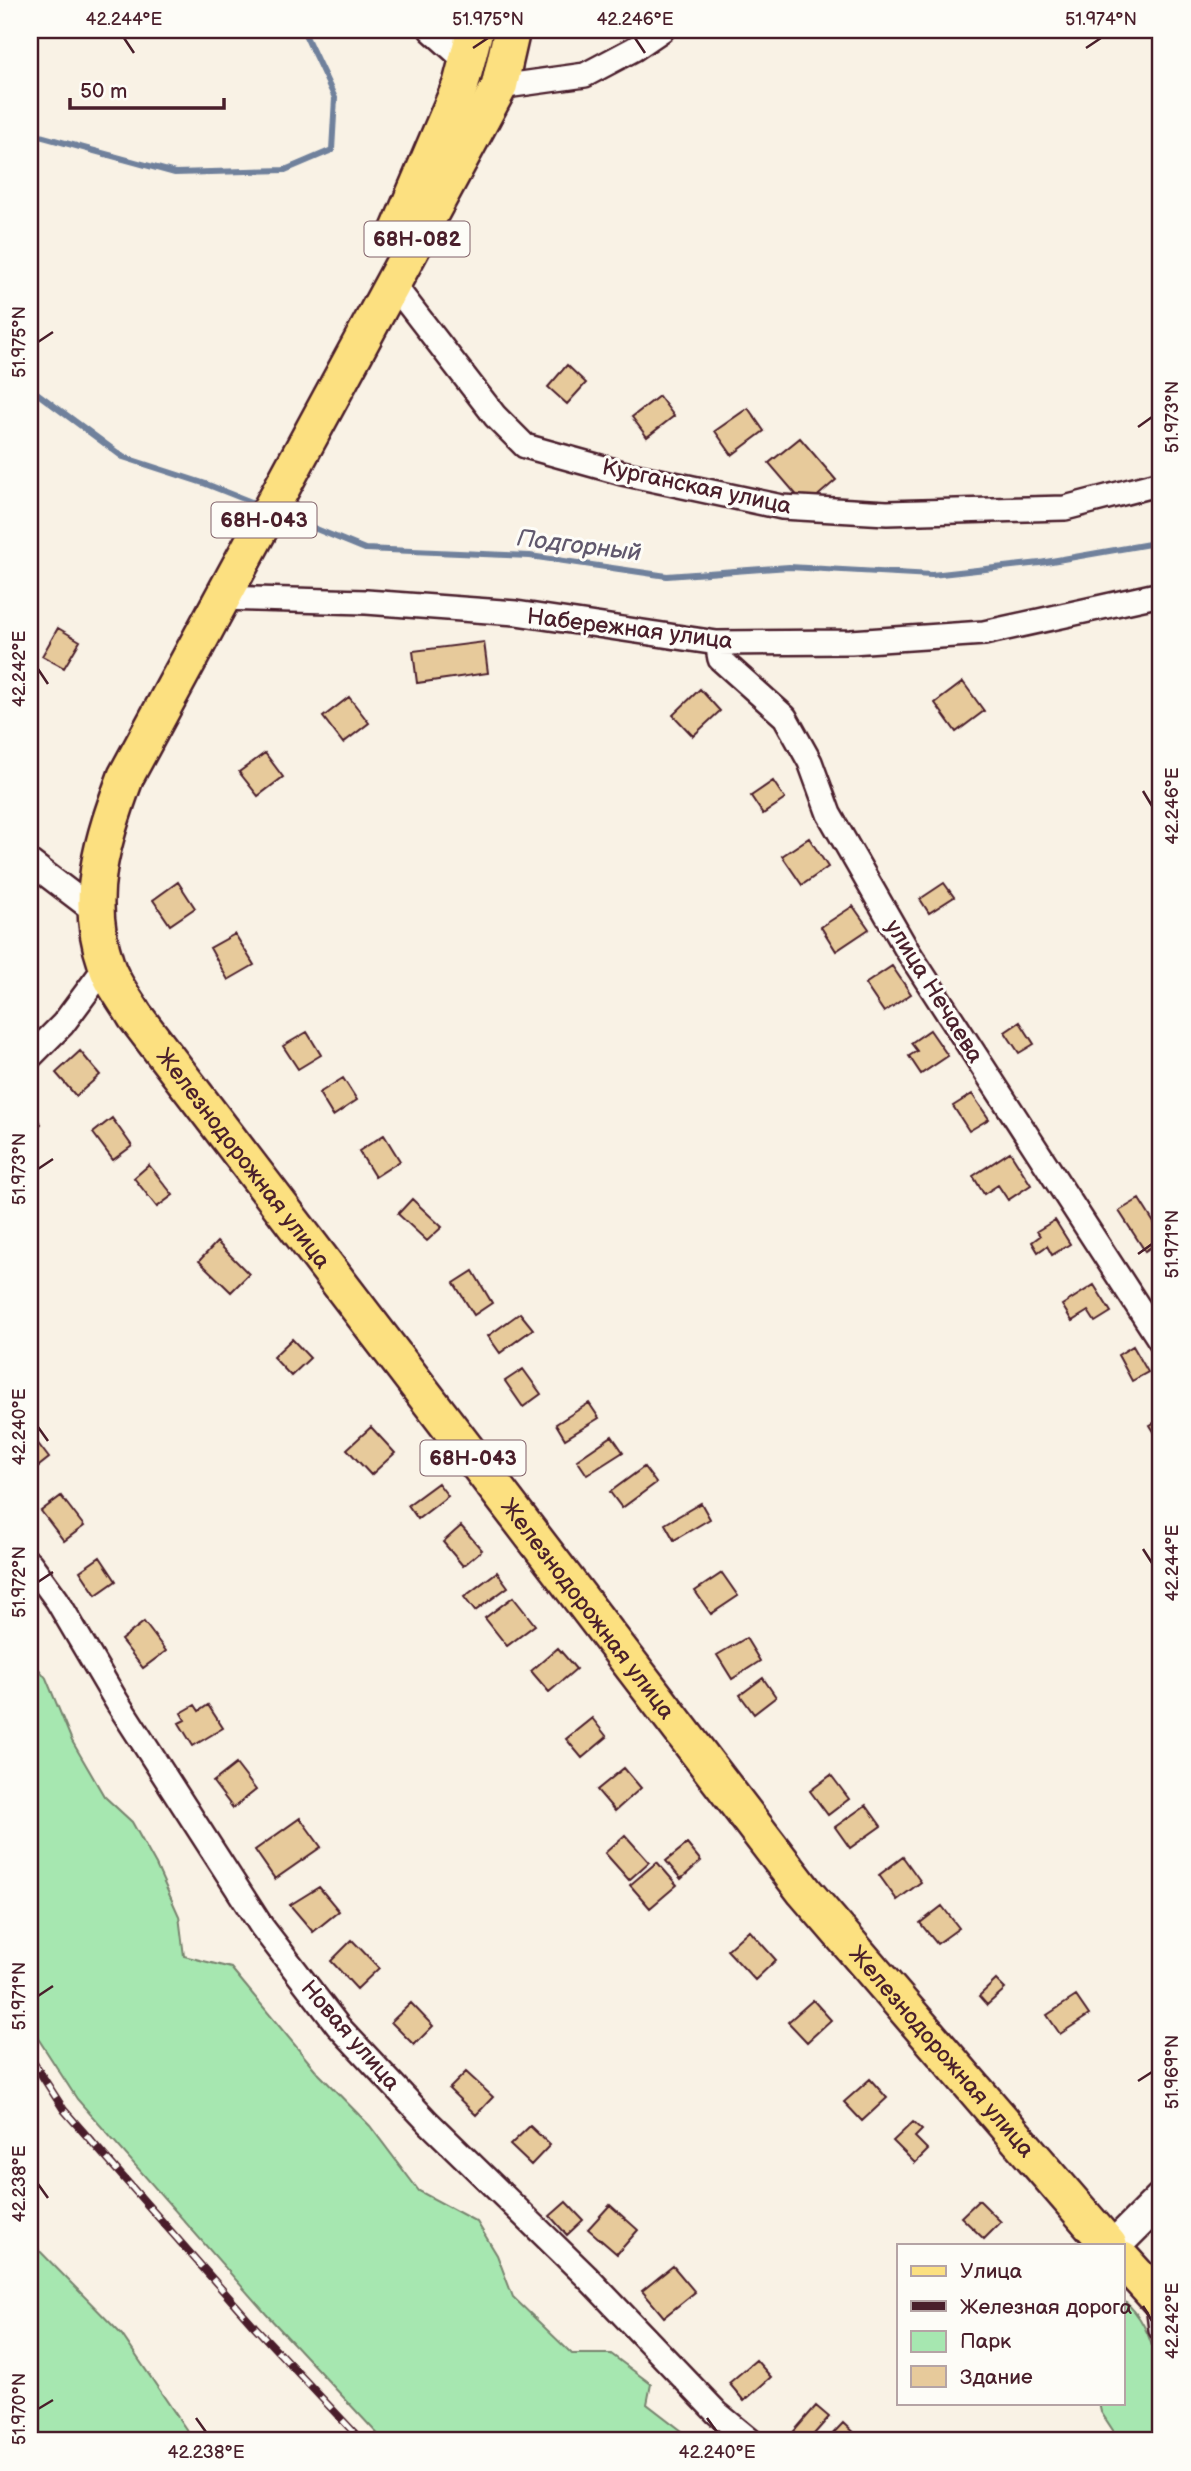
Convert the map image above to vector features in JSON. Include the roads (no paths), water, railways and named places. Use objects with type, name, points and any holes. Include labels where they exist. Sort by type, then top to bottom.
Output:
[{"type":"main road","name":"68Н-082","points":[[308,443],[499,87],[512,30]]},
{"type":"main road","name":"68Н-082","points":[[308,443],[461,84],[471,46]]},
{"type":"main road","name":"68Н-043","points":[[220,598],[308,443]]},
{"type":"main road","name":"Железнодорожная улица","points":[[220,598],[126,776],[101,844],[93,909],[106,966],[143,1026],[804,1891],[1108,2244]]},
{"type":"main road","points":[[1116,2244],[1161,2199]]},
{"type":"main road","points":[[1124,2261],[1160,2309]]},
{"type":"street","points":[[431,30],[471,46]]},
{"type":"street","points":[[499,87],[585,75],[634,49],[662,30]]},
{"type":"street","name":"Курганская улица","points":[[393,284],[495,416],[525,446],[622,473],[782,506],[887,513],[1065,508],[1161,483]]},
{"type":"street","name":"Набережная улица","points":[[220,598],[366,602],[516,613],[717,643],[851,642],[984,633],[1161,594]]},
{"type":"street","name":"улица Нечаева","points":[[717,643],[720,659],[785,718],[810,762],[829,814],[907,950],[1161,1342]]},
{"type":"street","points":[[30,862],[93,909]]},
{"type":"street","points":[[30,1057],[63,1024],[106,966]]},
{"type":"street","name":"Новая улица","points":[[30,1563],[57,1600],[117,1702],[262,1927],[338,2026],[428,2122],[586,2276],[717,2413],[751,2441]]},
{"type":"waterway","name":"Подгорный","points":[[30,136],[36,135],[175,173],[285,170],[332,150],[335,98],[303,30]]},
{"type":"waterway","name":"Подгорный","points":[[30,388],[123,457],[206,484],[259,505]]},
{"type":"waterway","name":"Подгорный","points":[[282,515],[365,549],[530,556],[667,576],[789,567],[932,575],[1040,563],[1161,542]]},
{"type":"railway","points":[[30,2057],[64,2110],[255,2327],[362,2441]]}]
